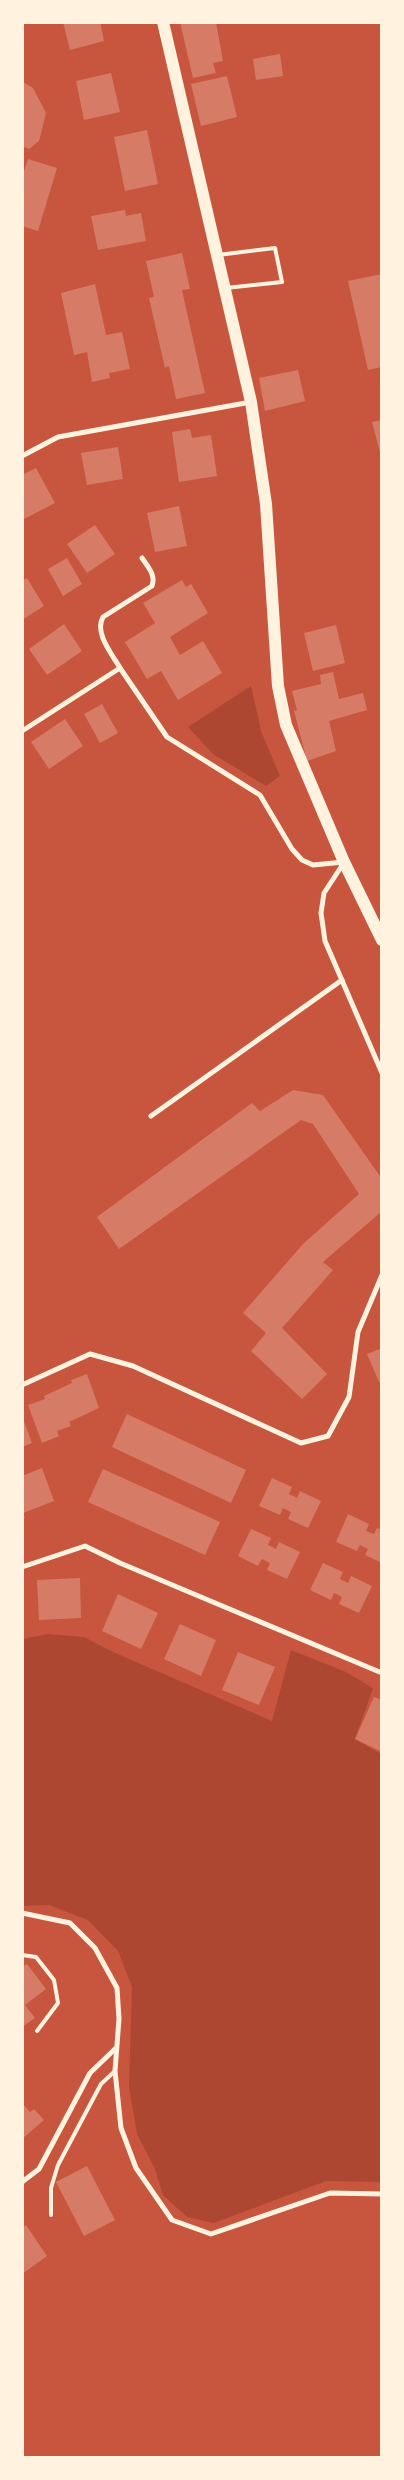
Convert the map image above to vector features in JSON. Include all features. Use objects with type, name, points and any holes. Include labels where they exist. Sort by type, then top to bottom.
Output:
[{"type":"main road","points":[[163,22],[250,402],[266,504],[278,686],[286,724],[297,755],[344,862],[382,940]]},
{"type":"street","points":[[22,456],[58,437],[250,402]]},
{"type":"street","points":[[142,558],[152,572],[154,580],[152,586],[103,617],[99,623],[99,630],[120,668],[166,737],[260,795],[292,849],[302,860],[313,864],[344,862]]},
{"type":"street","points":[[22,731],[120,668]]},
{"type":"street","points":[[344,862],[324,893],[321,913],[325,941],[382,1073]]},
{"type":"street","points":[[151,1116],[342,980]]},
{"type":"street","points":[[22,1385],[90,1354],[133,1366],[301,1443],[328,1436],[349,1397],[358,1332],[382,1274]]},
{"type":"street","points":[[22,1567],[85,1546],[120,1563],[382,1673]]},
{"type":"street","points":[[22,1913],[70,1924],[95,1948],[117,1988],[119,2019],[115,2072],[121,2128],[136,2168],[172,2220],[211,2234],[330,2193],[382,2194]]},
{"type":"street","points":[[22,2182],[39,2169],[90,2073],[116,2048]]},
{"type":"lane","points":[[216,255],[275,248],[282,282],[224,288]]},
{"type":"lane","points":[[22,1955],[36,1957],[54,1980],[58,2003],[37,2031]]},
{"type":"lane","points":[[51,2215],[52,2188],[58,2165],[101,2084],[115,2072]]},
{"type":"shaded area","points":[[251,686],[261,731],[280,776],[266,786],[213,754],[188,727]]},
{"type":"shaded area","points":[[48,1634],[84,1637],[113,1652],[272,1721],[291,1650],[346,1672],[373,1688],[355,1739],[381,1754],[381,2182],[326,2181],[214,2223],[187,2217],[163,2195],[155,2169],[137,2134],[129,2087],[132,1987],[118,1951],[88,1920],[49,1905],[23,1906],[23,1639]]},
{"type":"building","points":[[63,22],[100,22],[104,41],[70,50]]},
{"type":"building","points":[[180,22],[216,22],[223,61],[213,63],[216,73],[193,78]]},
{"type":"building","points":[[280,54],[283,76],[256,80],[253,59]]},
{"type":"building","points":[[111,73],[120,112],[84,120],[76,81]]},
{"type":"building","points":[[227,76],[237,117],[201,126],[191,84]]},
{"type":"building","points":[[22,81],[33,88],[46,113],[39,141],[29,149],[22,146]]},
{"type":"building","points":[[147,130],[158,184],[125,191],[114,137]]},
{"type":"building","points":[[28,159],[57,168],[38,231],[22,226],[22,177]]},
{"type":"building","points":[[125,210],[126,216],[141,213],[146,241],[98,250],[91,216]]},
{"type":"building","points":[[182,253],[190,289],[182,290],[205,393],[176,399],[169,366],[165,368],[149,298],[154,297],[146,261]]},
{"type":"building","points":[[382,274],[382,367],[368,370],[348,281]]},
{"type":"building","points":[[95,284],[106,335],[122,332],[130,369],[109,373],[110,378],[92,382],[87,352],[74,355],[61,293]]},
{"type":"building","points":[[298,370],[305,401],[265,411],[259,378]]},
{"type":"building","points":[[382,420],[382,456],[381,456],[372,422]]},
{"type":"building","points":[[190,429],[192,438],[211,435],[217,476],[179,482],[172,432]]},
{"type":"building","points":[[118,447],[123,479],[87,485],[81,453]]},
{"type":"building","points":[[36,468],[55,503],[22,520],[22,475]]},
{"type":"building","points":[[179,506],[187,546],[155,552],[147,513]]},
{"type":"building","points":[[95,525],[115,554],[87,573],[67,544]]},
{"type":"building","points":[[67,558],[82,584],[63,596],[48,569]]},
{"type":"building","points":[[27,578],[44,606],[22,620],[22,581]]},
{"type":"building","points":[[182,580],[186,587],[191,584],[208,613],[170,637],[180,655],[203,641],[222,673],[178,700],[161,671],[147,679],[125,642],[155,623],[143,603]]},
{"type":"building","points":[[64,624],[82,651],[47,675],[29,649]]},
{"type":"building","points":[[336,625],[345,663],[313,671],[304,633]]},
{"type":"building","points":[[333,672],[339,699],[363,693],[367,710],[329,721],[336,751],[307,761],[294,711],[297,710],[292,691],[321,684],[320,675]]},
{"type":"building","points":[[102,704],[118,733],[100,743],[84,714]]},
{"type":"building","points":[[65,719],[83,746],[49,769],[31,742]]},
{"type":"building","points":[[293,1090],[323,1095],[382,1179],[381,1212],[323,1262],[333,1270],[282,1328],[327,1374],[302,1399],[251,1351],[266,1333],[243,1313],[303,1244],[359,1194],[313,1124],[301,1120],[119,1249],[97,1217],[252,1103],[260,1111]]},
{"type":"building","points":[[382,1348],[382,1381],[379,1382],[367,1354]]},
{"type":"building","points":[[87,1374],[99,1408],[69,1422],[71,1426],[57,1431],[59,1436],[42,1443],[28,1405],[45,1399],[44,1396],[72,1383],[71,1380]]},
{"type":"building","points":[[127,1414],[246,1470],[231,1503],[112,1447]]},
{"type":"building","points":[[22,1416],[32,1443],[22,1447]]},
{"type":"building","points":[[42,1468],[54,1501],[23,1513],[25,1518],[22,1519],[22,1476]]},
{"type":"building","points":[[103,1469],[220,1522],[205,1555],[88,1502]]},
{"type":"building","points":[[272,1478],[292,1487],[289,1494],[297,1498],[300,1491],[321,1501],[308,1528],[288,1519],[291,1512],[283,1508],[280,1515],[259,1506]]},
{"type":"building","points":[[348,1514],[369,1524],[366,1531],[374,1534],[377,1528],[382,1530],[382,1563],[365,1555],[368,1549],[360,1545],[357,1551],[336,1542]]},
{"type":"building","points":[[251,1529],[271,1538],[268,1545],[276,1549],[279,1542],[300,1552],[287,1579],[267,1570],[270,1563],[262,1559],[258,1566],[238,1556]]},
{"type":"building","points":[[323,1563],[343,1572],[340,1579],[348,1583],[351,1576],[372,1586],[359,1613],[339,1604],[342,1597],[334,1593],[331,1600],[310,1590]]},
{"type":"building","points":[[80,1578],[81,1618],[39,1620],[37,1580]]},
{"type":"building","points":[[118,1594],[158,1613],[141,1649],[102,1631]]},
{"type":"building","points":[[180,1624],[216,1640],[201,1676],[164,1659]]},
{"type":"building","points":[[238,1652],[275,1667],[259,1705],[222,1690]]},
{"type":"building","points":[[374,1697],[382,1700],[382,1752],[355,1739]]},
{"type":"building","points":[[27,1964],[46,1989],[25,2005],[35,2018],[22,2027],[22,1967]]},
{"type":"building","points":[[22,2103],[30,2112],[34,2109],[44,2120],[22,2139]]},
{"type":"building","points":[[87,2166],[115,2220],[84,2236],[56,2182]]},
{"type":"building","points":[[26,2225],[47,2256],[22,2274],[22,2228]]}]
